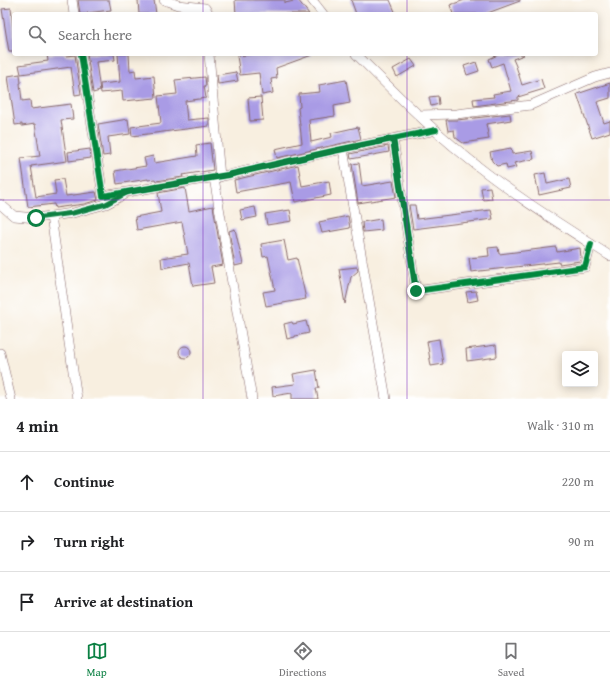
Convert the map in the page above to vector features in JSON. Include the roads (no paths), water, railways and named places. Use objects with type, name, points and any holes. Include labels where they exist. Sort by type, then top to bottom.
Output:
[{"type":"street","points":[[72,0],[74,12]]},
{"type":"street","points":[[164,0],[206,12]]},
{"type":"street","points":[[312,0],[321,12]]},
{"type":"street","points":[[81,56],[103,196],[217,177],[436,130]]},
{"type":"street","points":[[209,56],[217,177],[252,399]]},
{"type":"street","points":[[358,56],[419,115],[465,156],[540,211],[610,256]]},
{"type":"street","points":[[419,115],[456,114],[531,105],[610,72]]},
{"type":"street","points":[[393,139],[416,291],[585,267],[592,244]]},
{"type":"street","points":[[343,149],[386,399]]},
{"type":"street","points":[[0,204],[14,216],[36,218],[73,213],[106,204],[128,192]]},
{"type":"street","points":[[51,216],[77,399]]},
{"type":"street","points":[[0,353],[10,399]]}]
